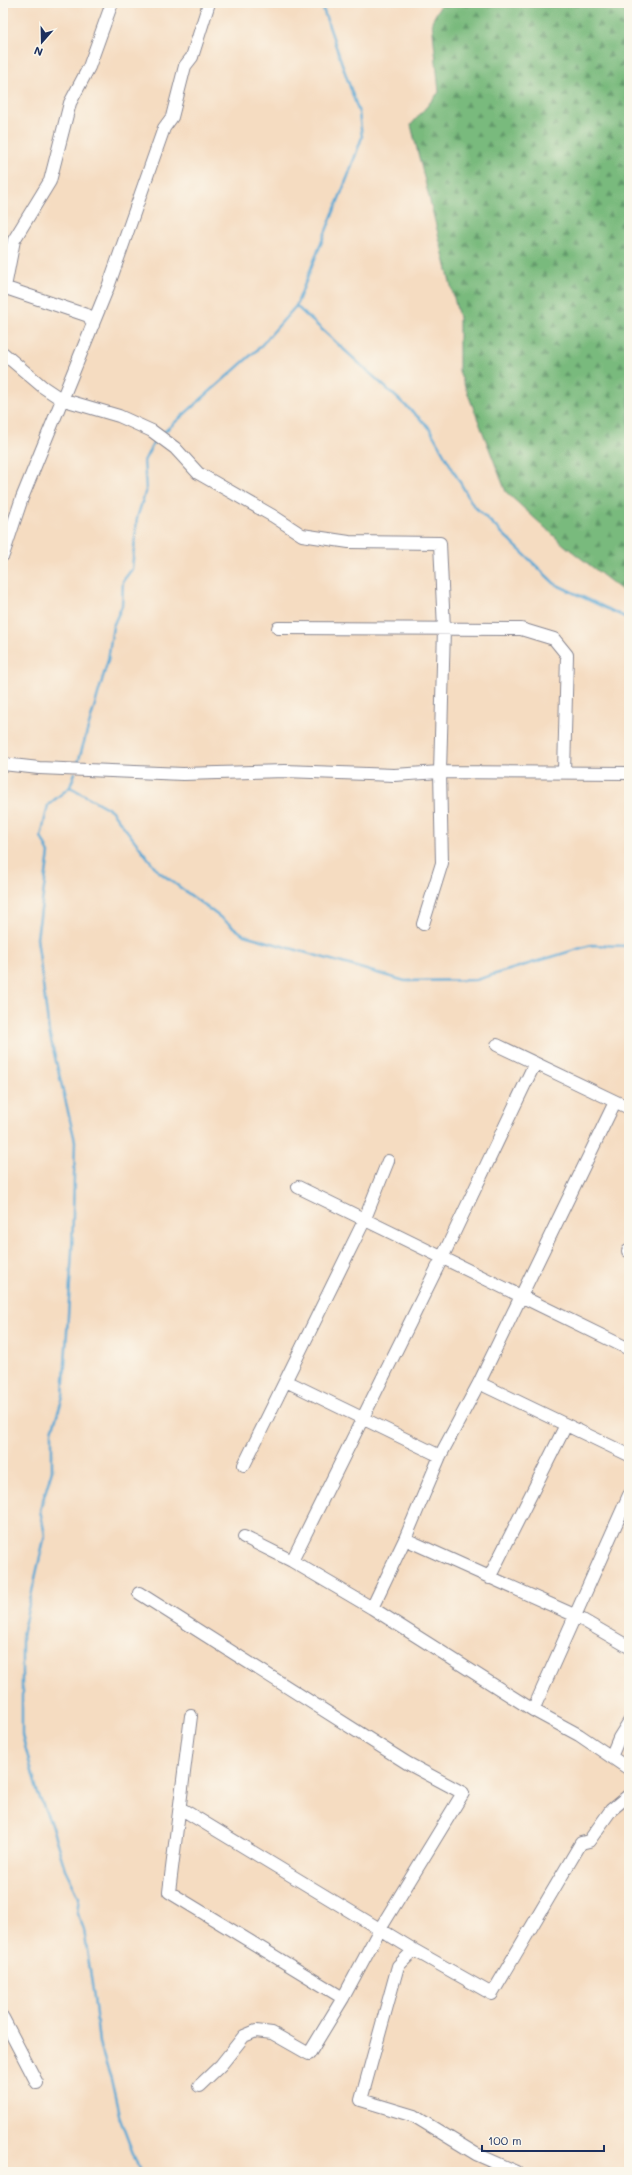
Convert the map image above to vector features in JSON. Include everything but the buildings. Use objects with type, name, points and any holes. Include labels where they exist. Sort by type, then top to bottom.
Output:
[{"type":"street","points":[[93,325],[90,316],[4,287],[14,240],[50,180],[70,103],[89,67],[112,3]]},
{"type":"street","points":[[3,555],[22,498],[49,436],[61,398],[108,287],[164,128],[172,117],[185,66],[192,57],[209,3]]},
{"type":"street","points":[[3,353],[43,387],[61,398],[119,416],[152,431],[175,448],[198,473],[273,516],[302,535],[349,542],[440,543],[444,629],[440,772],[442,863],[423,924]]},
{"type":"street","points":[[278,628],[521,629],[554,639],[567,655],[564,772]]},
{"type":"street","points":[[3,764],[39,768],[183,774],[285,771],[394,775],[440,772],[629,773]]},
{"type":"street","points":[[497,1045],[629,1108]]},
{"type":"street","points":[[292,1561],[442,1258],[535,1063]]},
{"type":"street","points":[[372,1608],[405,1539],[440,1456],[479,1383],[615,1102]]},
{"type":"street","points":[[244,1465],[364,1221],[388,1161]]},
{"type":"street","points":[[298,1187],[364,1221],[629,1349]]},
{"type":"street","points":[[286,1381],[440,1456]]},
{"type":"street","points":[[479,1383],[629,1455]]},
{"type":"street","points":[[489,1578],[566,1425]]},
{"type":"street","points":[[533,1710],[574,1615],[629,1495]]},
{"type":"street","points":[[244,1537],[292,1561],[372,1608],[533,1710],[579,1736],[629,1769]]},
{"type":"street","points":[[405,1539],[574,1615],[629,1647]]},
{"type":"street","points":[[139,1593],[407,1762],[463,1793],[380,1929],[343,1998],[309,2054],[272,2033],[256,2031],[244,2036],[216,2071],[199,2086]]},
{"type":"street","points":[[191,1716],[169,1892],[343,1998]]},
{"type":"street","points":[[611,1757],[619,1738],[629,1722]]},
{"type":"street","points":[[180,1808],[414,1950],[492,1994],[581,1842],[590,1842],[611,1810],[629,1795]]},
{"type":"street","points":[[414,1950],[398,1966],[361,2100],[414,2116],[476,2154],[517,2172]]},
{"type":"street","points":[[3,2018],[37,2083]]},
{"type":"green space","points":[[442,3],[629,3],[629,594],[623,591],[564,545],[506,492],[459,371],[459,318],[411,125],[439,92],[432,21]]},
{"type":"waterway","points":[[163,433],[258,349],[296,306],[348,176],[362,137],[359,113],[321,3]]},
{"type":"waterway","points":[[296,306],[428,426],[473,505],[555,584],[629,619]]},
{"type":"waterway","points":[[77,766],[108,660],[113,626],[122,606],[123,581],[132,569],[137,518],[146,490],[144,461],[154,442]]},
{"type":"waterway","points":[[75,773],[70,787],[48,805],[41,837],[49,853],[37,938],[49,1032],[75,1141],[72,1251],[63,1397],[52,1431],[52,1470],[40,1510],[45,1535],[22,1635],[22,1735],[38,1794],[51,1824],[65,1869],[79,1897],[77,1913],[84,1929],[99,2043],[111,2079],[120,2119],[140,2172]]},
{"type":"waterway","points":[[70,787],[111,810],[158,871],[244,935],[405,981],[476,980],[591,945],[629,946]]}]
